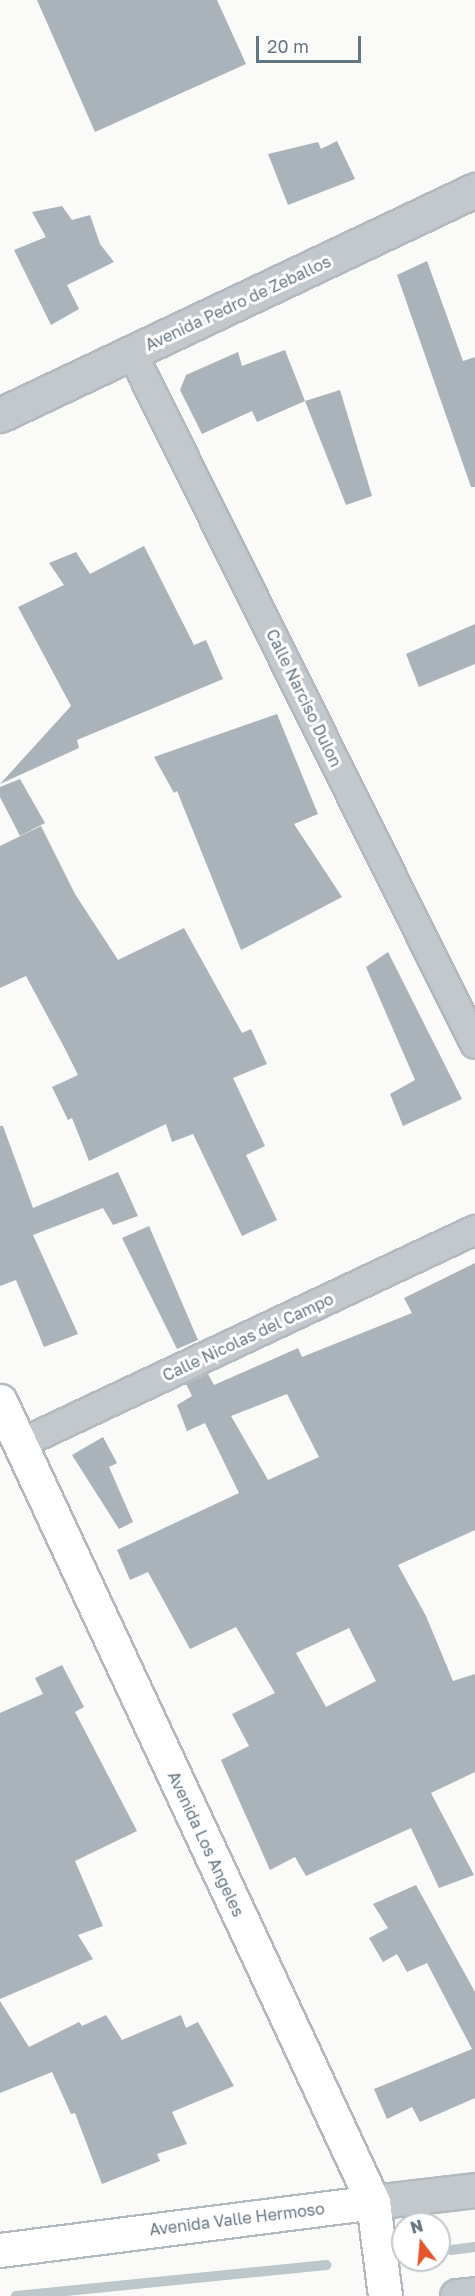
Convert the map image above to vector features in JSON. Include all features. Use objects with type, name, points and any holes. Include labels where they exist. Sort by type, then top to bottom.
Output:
[{"type":"main road","name":"Avenida Los Angeles","points":[[0,1401],[373,2202],[385,2296]]},
{"type":"main road","name":"Avenida Valle Hermoso","points":[[0,2250],[373,2202]]},
{"type":"street","name":"Avenida Pedro de Zeballos","points":[[0,415],[475,190]]},
{"type":"street","name":"Calle Narciso Dulon","points":[[132,352],[475,1044]]},
{"type":"street","name":"Calle Nicolas del Campo","points":[[20,1444],[475,1230]]},
{"type":"street","name":"Avenida Valle Hermoso","points":[[373,2202],[475,2190]]},
{"type":"street","points":[[457,2296],[475,2294]]},
{"type":"building","points":[[37,0],[217,0],[246,64],[95,132]]},
{"type":"building","points":[[337,141],[355,179],[288,205],[268,154],[318,142],[321,149]]},
{"type":"building","points":[[62,206],[72,220],[90,215],[100,244],[114,262],[67,285],[79,309],[51,325],[14,250],[46,237],[32,212]]},
{"type":"building","points":[[427,261],[463,361],[475,357],[475,487],[471,487],[397,275]]},
{"type":"building","points":[[285,350],[305,401],[257,422],[252,411],[202,434],[180,390],[186,375],[238,352],[242,366]]},
{"type":"building","points":[[340,390],[372,496],[346,505],[305,401]]},
{"type":"building","points":[[144,546],[194,645],[206,640],[223,679],[77,740],[79,748],[0,784],[71,706],[18,607],[64,585],[49,563],[76,552],[90,574]]},
{"type":"building","points":[[475,624],[475,664],[419,687],[406,654]]},
{"type":"building","points":[[277,714],[318,814],[294,824],[342,897],[241,950],[177,791],[174,793],[154,757]]},
{"type":"building","points":[[20,779],[45,823],[20,836],[0,797],[0,787]]},
{"type":"building","points":[[41,826],[75,894],[118,960],[184,928],[242,1033],[251,1029],[267,1064],[233,1078],[265,1146],[246,1155],[277,1220],[242,1236],[193,1134],[172,1142],[166,1124],[89,1161],[72,1118],[68,1120],[52,1087],[78,1075],[64,1047],[26,976],[0,988],[0,846]]},
{"type":"building","points":[[388,952],[462,1099],[403,1126],[390,1094],[415,1080],[366,967]]},
{"type":"building","points":[[0,1126],[3,1126],[33,1208],[118,1172],[138,1216],[113,1225],[103,1208],[33,1235],[78,1334],[44,1347],[16,1280],[0,1286]]},
{"type":"building","points":[[149,1226],[198,1340],[177,1349],[122,1238]]},
{"type":"building","points":[[475,1263],[475,1530],[398,1565],[426,1616],[453,1681],[475,1674],[475,1772],[431,1793],[474,1875],[439,1888],[411,1828],[306,1876],[295,1857],[270,1870],[221,1760],[249,1746],[232,1714],[275,1693],[236,1627],[190,1649],[148,1572],[130,1580],[117,1550],[239,1493],[205,1423],[187,1431],[177,1405],[192,1396],[186,1384],[208,1374],[214,1385],[298,1348],[302,1357],[412,1313],[404,1298]],"holes":[[[287,1394],[319,1457],[268,1480],[231,1416]],[[349,1628],[376,1681],[326,1707],[296,1653]]]},
{"type":"building","points":[[103,1437],[117,1463],[109,1467],[133,1522],[119,1529],[72,1455]]},
{"type":"building","points":[[62,1665],[84,1707],[75,1712],[137,1831],[75,1861],[103,1926],[78,1935],[93,1959],[0,1999],[0,1713],[43,1694],[35,1678]]},
{"type":"building","points":[[416,1885],[475,1992],[475,2098],[420,2122],[412,2107],[387,2119],[374,2089],[472,2049],[427,1963],[407,1972],[397,1954],[383,1962],[369,1938],[388,1928],[373,1904]]},
{"type":"building","points":[[0,2001],[29,2047],[79,2022],[82,2026],[106,2015],[122,2040],[181,2015],[186,2028],[198,2022],[234,2086],[172,2112],[187,2144],[157,2154],[160,2161],[102,2184],[75,2113],[71,2114],[52,2072],[0,2093]]},
{"type":"waterway","points":[[451,2250],[475,2247]]},
{"type":"waterway","points":[[16,2296],[326,2265]]}]
